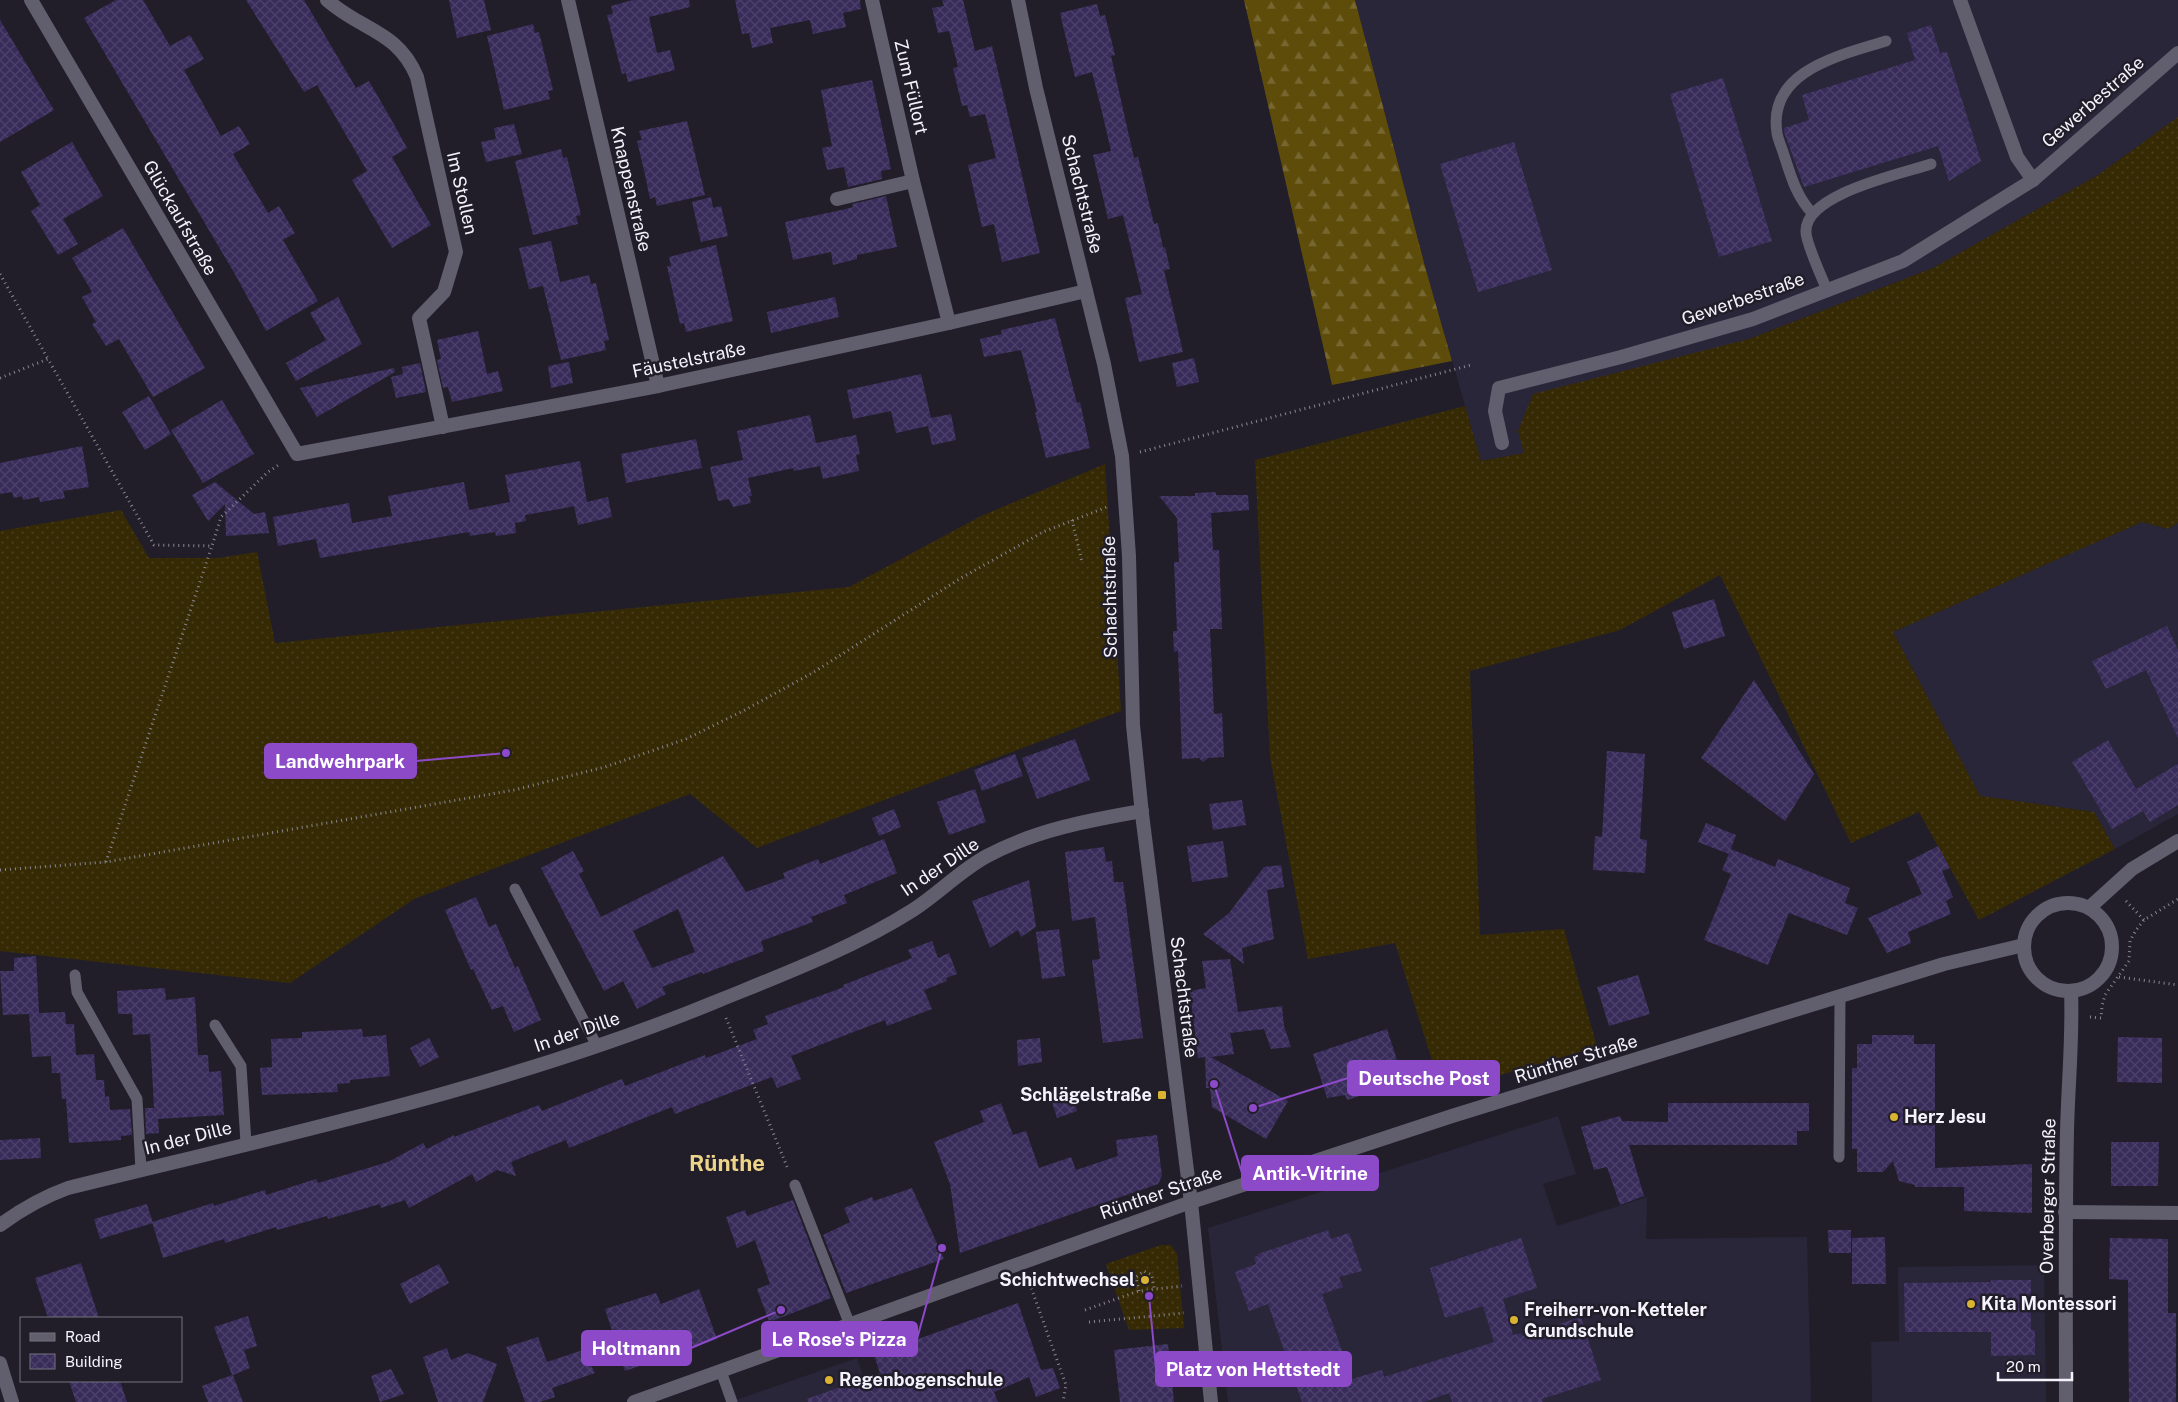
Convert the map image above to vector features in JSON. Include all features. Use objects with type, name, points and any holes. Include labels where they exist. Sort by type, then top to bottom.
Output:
[{"type":"street","name":"Glückaufstraße","points":[[31,0],[297,454]]},
{"type":"street","name":"Im Stollen","points":[[327,0],[350,18],[387,38],[400,48],[410,61],[417,77],[456,252],[444,292],[419,318],[443,427]]},
{"type":"street","name":"Knappenstraße","points":[[568,0],[658,386]]},
{"type":"street","name":"Zum Füllort","points":[[872,0],[913,182],[949,323]]},
{"type":"street","name":"Schachtstraße","points":[[1018,0],[1036,88],[1116,414],[1126,500],[1133,724],[1142,812],[1191,1202]]},
{"type":"street","name":"Gewerbestraße","points":[[1960,0],[2018,157],[2033,180]]},
{"type":"street","name":"Gewerbestraße","points":[[1502,443],[1495,411],[1499,388],[1621,357],[1753,319],[1903,261],[2033,180],[2178,53]]},
{"type":"street","points":[[837,199],[913,182]]},
{"type":"street","name":"Fäustelstraße","points":[[297,454],[658,386],[949,323],[1086,291]]},
{"type":"street","name":"In der Dille","points":[[0,1225],[20,1210],[47,1195],[68,1188],[437,1095],[516,1073],[597,1046],[719,1001],[842,947],[904,914],[986,856],[1042,833],[1142,812]]},
{"type":"street","points":[[2089,908],[2132,869],[2178,841]]},
{"type":"street","points":[[2065,902],[2082,904],[2089,908],[2106,924],[2112,940],[2111,956],[2105,971],[2094,983],[2071,991],[2053,988],[2037,978],[2027,963],[2024,945],[2031,922],[2049,906],[2065,902]]},
{"type":"street","name":"Rünther Straße","points":[[634,1402],[1191,1202],[1452,1116],[1944,964],[2024,945]]},
{"type":"street","name":"Overberger Straße","points":[[2066,1402],[2065,1212],[2072,1017],[2071,991]]},
{"type":"street","points":[[1191,1202],[1211,1402]]},
{"type":"street","points":[[2065,1212],[2178,1213]]},
{"type":"street","points":[[0,1362],[12,1402]]},
{"type":"lane","points":[[1812,212],[1804,204],[1795,189],[1777,133],[1776,118],[1780,102],[1787,88],[1800,75],[1820,64],[1886,41]]},
{"type":"lane","points":[[1827,290],[1806,232],[1812,212],[1838,194],[1931,164]]},
{"type":"lane","points":[[515,889],[597,1046]]},
{"type":"lane","points":[[75,976],[77,992],[137,1099],[141,1170]]},
{"type":"lane","points":[[1839,1157],[1840,997]]},
{"type":"lane","points":[[215,1025],[241,1066],[246,1143]]},
{"type":"lane","points":[[795,1185],[850,1325]]},
{"type":"lane","points":[[721,1371],[732,1402]]},
{"type":"path","points":[[0,274],[154,546],[212,546]]},
{"type":"path","points":[[0,378],[48,359]]},
{"type":"path","points":[[1122,456],[1471,365]]},
{"type":"path","points":[[106,862],[221,517],[268,472],[297,454]]},
{"type":"path","points":[[0,870],[106,862],[514,790],[605,767],[686,739],[743,712],[814,672],[961,578],[1043,532],[1126,500]]},
{"type":"path","points":[[1072,520],[1082,562]]},
{"type":"path","points":[[2112,886],[2144,920]]},
{"type":"path","points":[[2072,1017],[2101,1018],[2105,996],[2129,961],[2130,941],[2144,920],[2178,899]]},
{"type":"path","points":[[2119,977],[2178,985]]},
{"type":"path","points":[[719,1001],[795,1185]]},
{"type":"path","points":[[1022,1262],[1066,1385],[1064,1402]]},
{"type":"path","points":[[1139,1291],[1136,1277],[1144,1271],[1152,1275],[1154,1288]]},
{"type":"path","points":[[1085,1310],[1139,1291],[1154,1288],[1200,1285]]},
{"type":"path","points":[[1089,1322],[1202,1311]]},
{"type":"shaded area","points":[[1355,0],[2178,0],[2178,117],[2098,175],[1933,268],[1749,339],[1524,453],[1481,461],[1426,270]]},
{"type":"shaded area","points":[[2178,117],[2178,523],[2168,529],[2142,522],[1893,632],[1980,796],[2094,812],[2115,849],[1979,920],[1919,812],[1851,843],[1720,575],[1620,630],[1470,671],[1480,935],[1564,929],[1597,1047],[1442,1092],[1395,943],[1308,959],[1270,757],[1255,460],[1465,406],[1481,461],[1524,453],[1518,431],[1533,394],[1749,339],[1933,268],[2098,175]]},
{"type":"shaded area","points":[[1105,464],[1121,711],[757,848],[690,794],[414,899],[290,983],[0,951],[0,531],[121,510],[149,558],[218,558],[257,552],[275,643],[849,587],[981,516]]},
{"type":"shaded area","points":[[2142,522],[2168,529],[2178,523],[2178,814],[2115,849],[2094,812],[1980,796],[1893,632]]},
{"type":"shaded area","name":"Freiherr-von-Ketteler Grundschule","points":[[1558,1116],[1576,1174],[1543,1184],[1557,1226],[1647,1197],[1646,1239],[1807,1237],[1811,1402],[1228,1402],[1208,1228]]},
{"type":"shaded area","points":[[1161,1245],[1171,1245],[1177,1254],[1184,1328],[1129,1330],[1106,1264]]},
{"type":"shaded area","name":"Kita Montessori","points":[[2044,1265],[2046,1402],[1872,1402],[1871,1342],[1899,1341],[1898,1267]]},
{"type":"shaded area","name":"Regenbogenschule","points":[[857,1358],[872,1402],[730,1402]]},
{"type":"green space","points":[[1244,0],[1355,0],[1452,361],[1332,385]]},
{"type":"building","points":[[116,0],[143,0],[170,46],[190,35],[204,59],[184,70],[221,136],[239,126],[250,144],[233,154],[268,213],[279,206],[295,233],[283,240],[318,301],[266,331],[236,276],[84,18]]},
{"type":"building","points":[[246,0],[304,0],[356,88],[369,81],[396,128],[407,148],[392,157],[431,225],[392,248],[352,180],[367,171],[317,85],[304,92]]},
{"type":"building","points":[[449,0],[484,0],[491,30],[457,38]]},
{"type":"building","points":[[633,0],[689,0],[690,7],[649,17],[657,53],[670,50],[675,70],[628,82],[626,73],[622,74],[607,15],[613,14],[611,6]]},
{"type":"building","points":[[735,0],[860,0],[861,9],[843,13],[846,27],[813,34],[810,20],[770,28],[773,43],[752,48],[749,33],[742,34]]},
{"type":"building","points":[[942,0],[963,0],[975,51],[992,46],[1040,253],[1002,262],[994,224],[982,227],[968,165],[996,158],[985,114],[970,117],[967,105],[962,106],[953,68],[958,67],[949,31],[938,33],[932,8],[944,6]]},
{"type":"building","points":[[1097,4],[1100,16],[1105,15],[1115,55],[1111,56],[1134,158],[1138,157],[1154,224],[1158,223],[1163,248],[1165,247],[1170,269],[1164,270],[1183,352],[1139,362],[1125,298],[1142,294],[1123,215],[1108,219],[1093,155],[1111,151],[1092,72],[1075,77],[1060,13]]},
{"type":"building","points":[[0,20],[54,110],[0,142]]},
{"type":"building","points":[[533,24],[535,33],[539,32],[553,90],[548,91],[550,99],[504,110],[487,36]]},
{"type":"building","points":[[1931,25],[1940,53],[1947,52],[1981,161],[1949,181],[1938,146],[1804,187],[1784,132],[1784,128],[1809,120],[1802,95],[1915,60],[1907,33]]},
{"type":"building","points":[[1723,78],[1772,241],[1719,257],[1670,94]]},
{"type":"building","points":[[872,80],[891,169],[881,171],[882,179],[848,187],[844,167],[827,170],[822,148],[832,146],[821,90]]},
{"type":"building","points":[[687,121],[705,195],[657,206],[655,197],[650,199],[637,141],[642,140],[639,131]]},
{"type":"building","points":[[514,124],[522,154],[486,162],[481,142],[496,139],[494,128]]},
{"type":"building","points":[[72,142],[103,196],[63,219],[78,244],[58,255],[31,211],[40,205],[21,172]]},
{"type":"building","points":[[1514,142],[1552,270],[1478,292],[1440,164]]},
{"type":"building","points":[[561,149],[563,158],[567,157],[581,215],[576,216],[578,224],[533,235],[515,161]]},
{"type":"building","points":[[886,196],[897,247],[857,255],[857,259],[833,265],[831,252],[793,260],[785,222],[846,209],[853,207],[852,204]]},
{"type":"building","points":[[711,197],[713,208],[721,206],[728,236],[701,242],[692,202]]},
{"type":"building","points":[[123,228],[205,368],[153,397],[119,339],[106,346],[92,324],[96,322],[82,297],[92,292],[72,258]]},
{"type":"building","points":[[551,241],[560,282],[589,275],[591,284],[596,283],[609,340],[604,341],[606,350],[561,360],[543,286],[552,284],[529,289],[519,248]]},
{"type":"building","points":[[716,245],[733,321],[686,332],[684,323],[680,324],[667,266],[671,266],[669,257]]},
{"type":"building","points":[[338,297],[362,344],[296,381],[286,363],[326,340],[310,313]]},
{"type":"building","points":[[835,297],[839,317],[771,333],[767,312]]},
{"type":"building","points":[[1055,318],[1077,403],[1080,402],[1090,448],[1046,458],[1035,412],[1037,412],[1021,350],[984,357],[980,339],[1002,334],[1001,330]]},
{"type":"building","points":[[478,331],[487,374],[498,371],[503,391],[452,402],[448,387],[443,388],[437,360],[441,359],[437,340]]},
{"type":"building","points":[[1194,358],[1199,382],[1177,387],[1172,363]]},
{"type":"building","points":[[569,362],[573,383],[551,388],[548,366]]},
{"type":"building","points":[[420,363],[426,392],[396,398],[391,377],[403,374],[402,367]]},
{"type":"building","points":[[394,368],[395,372],[317,417],[300,388]]},
{"type":"building","points":[[921,374],[931,418],[951,414],[956,440],[932,445],[928,426],[896,433],[891,411],[853,419],[847,390]]},
{"type":"building","points":[[149,396],[171,434],[145,450],[122,412]]},
{"type":"building","points":[[222,400],[254,454],[203,483],[171,430]]},
{"type":"building","points":[[810,415],[816,443],[856,435],[860,454],[856,455],[859,471],[823,479],[820,466],[794,471],[793,468],[748,478],[752,496],[749,496],[751,503],[733,507],[729,499],[718,501],[710,467],[743,460],[737,431]]},
{"type":"building","points":[[696,439],[702,468],[626,483],[621,454]]},
{"type":"building","points":[[82,446],[89,487],[63,491],[65,498],[40,502],[39,497],[23,500],[22,496],[14,498],[12,492],[0,494],[0,463]]},
{"type":"building","points":[[580,461],[587,502],[608,497],[612,517],[578,525],[574,506],[525,515],[526,521],[515,523],[516,533],[496,536],[495,532],[470,536],[469,532],[320,558],[316,539],[278,546],[273,517],[349,503],[352,523],[392,516],[388,496],[464,482],[469,510],[510,502],[505,475]]},
{"type":"building","points":[[215,482],[254,514],[265,512],[269,533],[226,536],[225,504],[208,521],[192,495]]},
{"type":"building","points":[[1216,492],[1216,495],[1248,495],[1249,510],[1211,513],[1213,550],[1219,550],[1222,629],[1210,629],[1214,714],[1222,713],[1224,757],[1208,758],[1203,762],[1199,758],[1182,759],[1178,651],[1174,652],[1173,631],[1177,631],[1174,562],[1179,562],[1177,518],[1159,496],[1195,496],[1195,493]]},
{"type":"building","points":[[1714,599],[1725,636],[1684,649],[1672,612]]},
{"type":"building","points":[[2167,626],[2178,650],[2178,738],[2146,670],[2106,689],[2092,661]]},
{"type":"building","points":[[1754,680],[1814,774],[1785,821],[1701,758]]},
{"type":"building","points":[[1075,739],[1090,780],[1037,799],[1022,758]]},
{"type":"building","points":[[2108,740],[2136,789],[2178,764],[2178,805],[2150,822],[2143,811],[2112,829],[2072,762]]},
{"type":"building","points":[[1607,751],[1645,754],[1640,839],[1647,840],[1645,873],[1593,870],[1595,836],[1602,837]]},
{"type":"building","points":[[1015,754],[1023,776],[982,791],[974,770]]},
{"type":"building","points":[[975,789],[986,822],[949,835],[937,802]]},
{"type":"building","points":[[1242,800],[1246,825],[1213,830],[1209,804]]},
{"type":"building","points":[[894,809],[901,827],[879,836],[872,818]]},
{"type":"building","points":[[1706,823],[1736,835],[1729,854],[1698,842]]},
{"type":"building","points":[[884,839],[897,873],[844,895],[847,903],[811,917],[813,922],[761,941],[764,951],[662,987],[666,994],[637,1009],[623,981],[604,991],[541,868],[573,851],[584,871],[579,874],[601,917],[723,856],[746,892],[785,878],[783,873],[818,859],[820,864]],"holes":[[[678,909],[695,952],[652,968],[633,931]]]},
{"type":"building","points":[[1223,841],[1228,877],[1192,882],[1187,846]]},
{"type":"building","points":[[1938,846],[1950,868],[1942,871],[1953,897],[1946,901],[1951,914],[1908,932],[1911,943],[1887,953],[1868,918],[1922,894],[1907,862]]},
{"type":"building","points":[[1104,847],[1106,862],[1112,861],[1114,882],[1123,882],[1143,1038],[1103,1043],[1092,960],[1100,959],[1095,917],[1072,921],[1065,852]]},
{"type":"building","points":[[1731,849],[1775,867],[1778,859],[1850,888],[1845,903],[1858,908],[1847,935],[1789,913],[1768,965],[1704,940],[1731,874],[1722,870]]},
{"type":"building","points":[[1281,865],[1284,887],[1267,890],[1274,939],[1242,948],[1244,964],[1203,934],[1229,913],[1264,867]]},
{"type":"building","points":[[1029,880],[1036,927],[1021,937],[1018,930],[990,948],[972,901]]},
{"type":"building","points":[[476,897],[489,927],[496,924],[515,968],[518,966],[541,1020],[514,1032],[503,1006],[492,1010],[473,969],[471,970],[445,910]]},
{"type":"building","points":[[1059,929],[1065,976],[1042,979],[1036,932]]},
{"type":"building","points":[[932,941],[938,958],[949,953],[957,974],[946,978],[947,981],[924,990],[932,1009],[887,1026],[885,1020],[791,1056],[801,1079],[777,1088],[772,1077],[675,1114],[672,1107],[569,1148],[566,1140],[511,1162],[516,1176],[497,1170],[476,1182],[472,1174],[409,1208],[405,1200],[381,1208],[380,1204],[328,1219],[327,1216],[277,1230],[276,1227],[225,1243],[224,1239],[163,1258],[152,1222],[213,1203],[214,1206],[265,1190],[266,1195],[316,1179],[318,1183],[388,1162],[423,1143],[427,1149],[454,1135],[454,1137],[539,1105],[542,1111],[622,1079],[625,1086],[705,1055],[706,1058],[757,1039],[753,1030],[768,1024],[765,1016],[844,987],[843,985],[912,958],[908,950]]},
{"type":"building","points":[[36,956],[39,1013],[65,1012],[66,1024],[74,1024],[76,1055],[94,1054],[96,1080],[104,1080],[105,1097],[109,1096],[110,1110],[130,1109],[132,1135],[121,1136],[121,1140],[69,1143],[66,1099],[62,1099],[60,1073],[52,1073],[51,1056],[32,1057],[29,1014],[3,1015],[0,971],[14,971],[14,958]]},
{"type":"building","points":[[1230,959],[1238,1012],[1282,1006],[1284,1026],[1291,1047],[1271,1049],[1264,1029],[1230,1033],[1234,1054],[1211,1057],[1288,1101],[1266,1139],[1212,1107],[1210,1088],[1206,1088],[1205,1057],[1198,1058],[1190,991],[1206,988],[1202,961]]},
{"type":"building","points":[[1638,975],[1650,1014],[1609,1026],[1597,987]]},
{"type":"building","points":[[165,988],[166,1000],[195,997],[198,1055],[208,1055],[209,1072],[221,1071],[224,1115],[158,1119],[159,1133],[146,1134],[145,1108],[154,1108],[150,1034],[133,1035],[132,1014],[118,1014],[117,991]]},
{"type":"building","points":[[362,1029],[363,1037],[386,1035],[390,1076],[350,1080],[350,1083],[337,1084],[338,1092],[262,1095],[260,1068],[272,1067],[271,1039],[302,1038],[302,1032]]},
{"type":"building","points":[[1387,1029],[1404,1082],[1347,1100],[1345,1095],[1327,1098],[1313,1054]]},
{"type":"building","name":"Herz Jesu","points":[[1872,1035],[1914,1035],[1914,1044],[1935,1044],[1935,1168],[2032,1164],[2032,1213],[1964,1211],[1964,1187],[1915,1187],[1915,1185],[1899,1181],[1893,1161],[1883,1172],[1857,1172],[1857,1149],[1852,1149],[1852,1068],[1857,1068],[1857,1044],[1872,1044]]},
{"type":"building","points":[[2118,1037],[2162,1038],[2162,1083],[2117,1082]]},
{"type":"building","points":[[429,1038],[439,1057],[420,1067],[410,1048]]},
{"type":"building","points":[[1040,1038],[1042,1062],[1018,1066],[1017,1040]]},
{"type":"building","points":[[1071,1092],[1077,1111],[1057,1118],[1051,1099]]},
{"type":"building","points":[[1001,1103],[1013,1135],[1026,1131],[1039,1168],[1071,1157],[1076,1170],[1118,1156],[1116,1140],[1157,1135],[1162,1176],[1158,1184],[960,1253],[950,1184],[934,1142],[984,1122],[980,1111]]},
{"type":"building","points":[[1668,1103],[1809,1103],[1809,1131],[1797,1131],[1797,1145],[1629,1145],[1644,1196],[1620,1205],[1607,1167],[1594,1170],[1581,1127],[1620,1116],[1622,1121],[1668,1122]]},
{"type":"building","points":[[40,1138],[41,1158],[0,1160],[0,1140]]},
{"type":"building","points":[[2111,1142],[2159,1142],[2158,1186],[2111,1186]]},
{"type":"building","points":[[912,1188],[944,1259],[846,1293],[823,1235],[850,1222],[844,1208],[872,1197],[874,1201]]},
{"type":"building","points":[[793,1200],[831,1298],[769,1321],[757,1289],[770,1284],[755,1240],[737,1248],[726,1217],[745,1210],[747,1216]]},
{"type":"building","points":[[147,1204],[153,1223],[100,1239],[94,1219]]},
{"type":"building","points":[[1328,1230],[1331,1239],[1349,1233],[1362,1271],[1339,1277],[1343,1287],[1322,1294],[1352,1379],[1382,1370],[1384,1377],[1494,1342],[1483,1306],[1445,1318],[1430,1268],[1521,1238],[1537,1288],[1503,1299],[1513,1335],[1521,1333],[1522,1336],[1581,1317],[1601,1380],[1542,1399],[1543,1402],[1452,1402],[1449,1393],[1424,1402],[1302,1402],[1268,1304],[1249,1311],[1235,1272],[1256,1264],[1254,1257],[1258,1256],[1258,1254]]},
{"type":"building","points":[[1828,1230],[1851,1230],[1851,1253],[1829,1253]]},
{"type":"building","points":[[1885,1237],[1886,1284],[1852,1284],[1852,1238]]},
{"type":"building","points":[[2110,1238],[2168,1239],[2168,1313],[2176,1313],[2176,1402],[2129,1402],[2128,1280],[2109,1279]]},
{"type":"building","points":[[81,1263],[99,1317],[48,1317],[35,1278]]},
{"type":"building","points":[[439,1264],[449,1283],[410,1304],[400,1284]]},
{"type":"building","points":[[1991,1280],[2031,1280],[2031,1330],[2035,1330],[2035,1355],[1991,1356],[1991,1332],[1905,1332],[1904,1283],[1991,1282]]},
{"type":"building","points":[[699,1289],[717,1339],[625,1371],[605,1309],[656,1293],[661,1304]]},
{"type":"building","points":[[1018,1303],[1041,1370],[1053,1368],[1060,1388],[1036,1397],[1029,1377],[994,1392],[998,1402],[808,1402],[807,1399],[880,1373],[874,1355]]},
{"type":"building","points":[[248,1316],[257,1346],[244,1350],[250,1368],[233,1375],[243,1402],[208,1402],[202,1386],[232,1375],[214,1327]]},
{"type":"building","points":[[538,1337],[547,1362],[583,1350],[595,1373],[552,1388],[555,1397],[540,1402],[525,1402],[506,1347]]},
{"type":"building","points":[[1168,1344],[1174,1402],[1120,1402],[1114,1350]]},
{"type":"building","points":[[447,1348],[451,1360],[468,1353],[497,1364],[483,1402],[438,1402],[423,1357]]},
{"type":"building","points":[[391,1369],[404,1394],[380,1402],[371,1376]]},
{"type":"building","points":[[69,1382],[120,1382],[127,1402],[76,1402]]},
{"type":"place","name":"Landwehrpark","points":[[506,753]]},
{"type":"place","name":"Antik-Vitrine","points":[[1214,1084]]},
{"type":"place","name":"Schlägelstraße","points":[[1162,1095]]},
{"type":"place","name":"Deutsche Post","points":[[1253,1108]]},
{"type":"place","name":"Herz Jesu","points":[[1894,1117]]},
{"type":"place","name":"Le Rose's Pizza","points":[[942,1248]]},
{"type":"place","name":"Schichtwechsel","points":[[1145,1280]]},
{"type":"place","name":"Platz von Hettstedt","points":[[1149,1296]]},
{"type":"place","name":"Kita Montessori","points":[[1971,1304]]},
{"type":"place","name":"Holtmann","points":[[781,1310]]},
{"type":"place","name":"Freiherr-von-Ketteler Grundschule","points":[[1514,1320]]},
{"type":"place","name":"Regenbogenschule","points":[[829,1380]]},
{"type":"district","name":"Rünthe","points":[[727,1163]]}]
